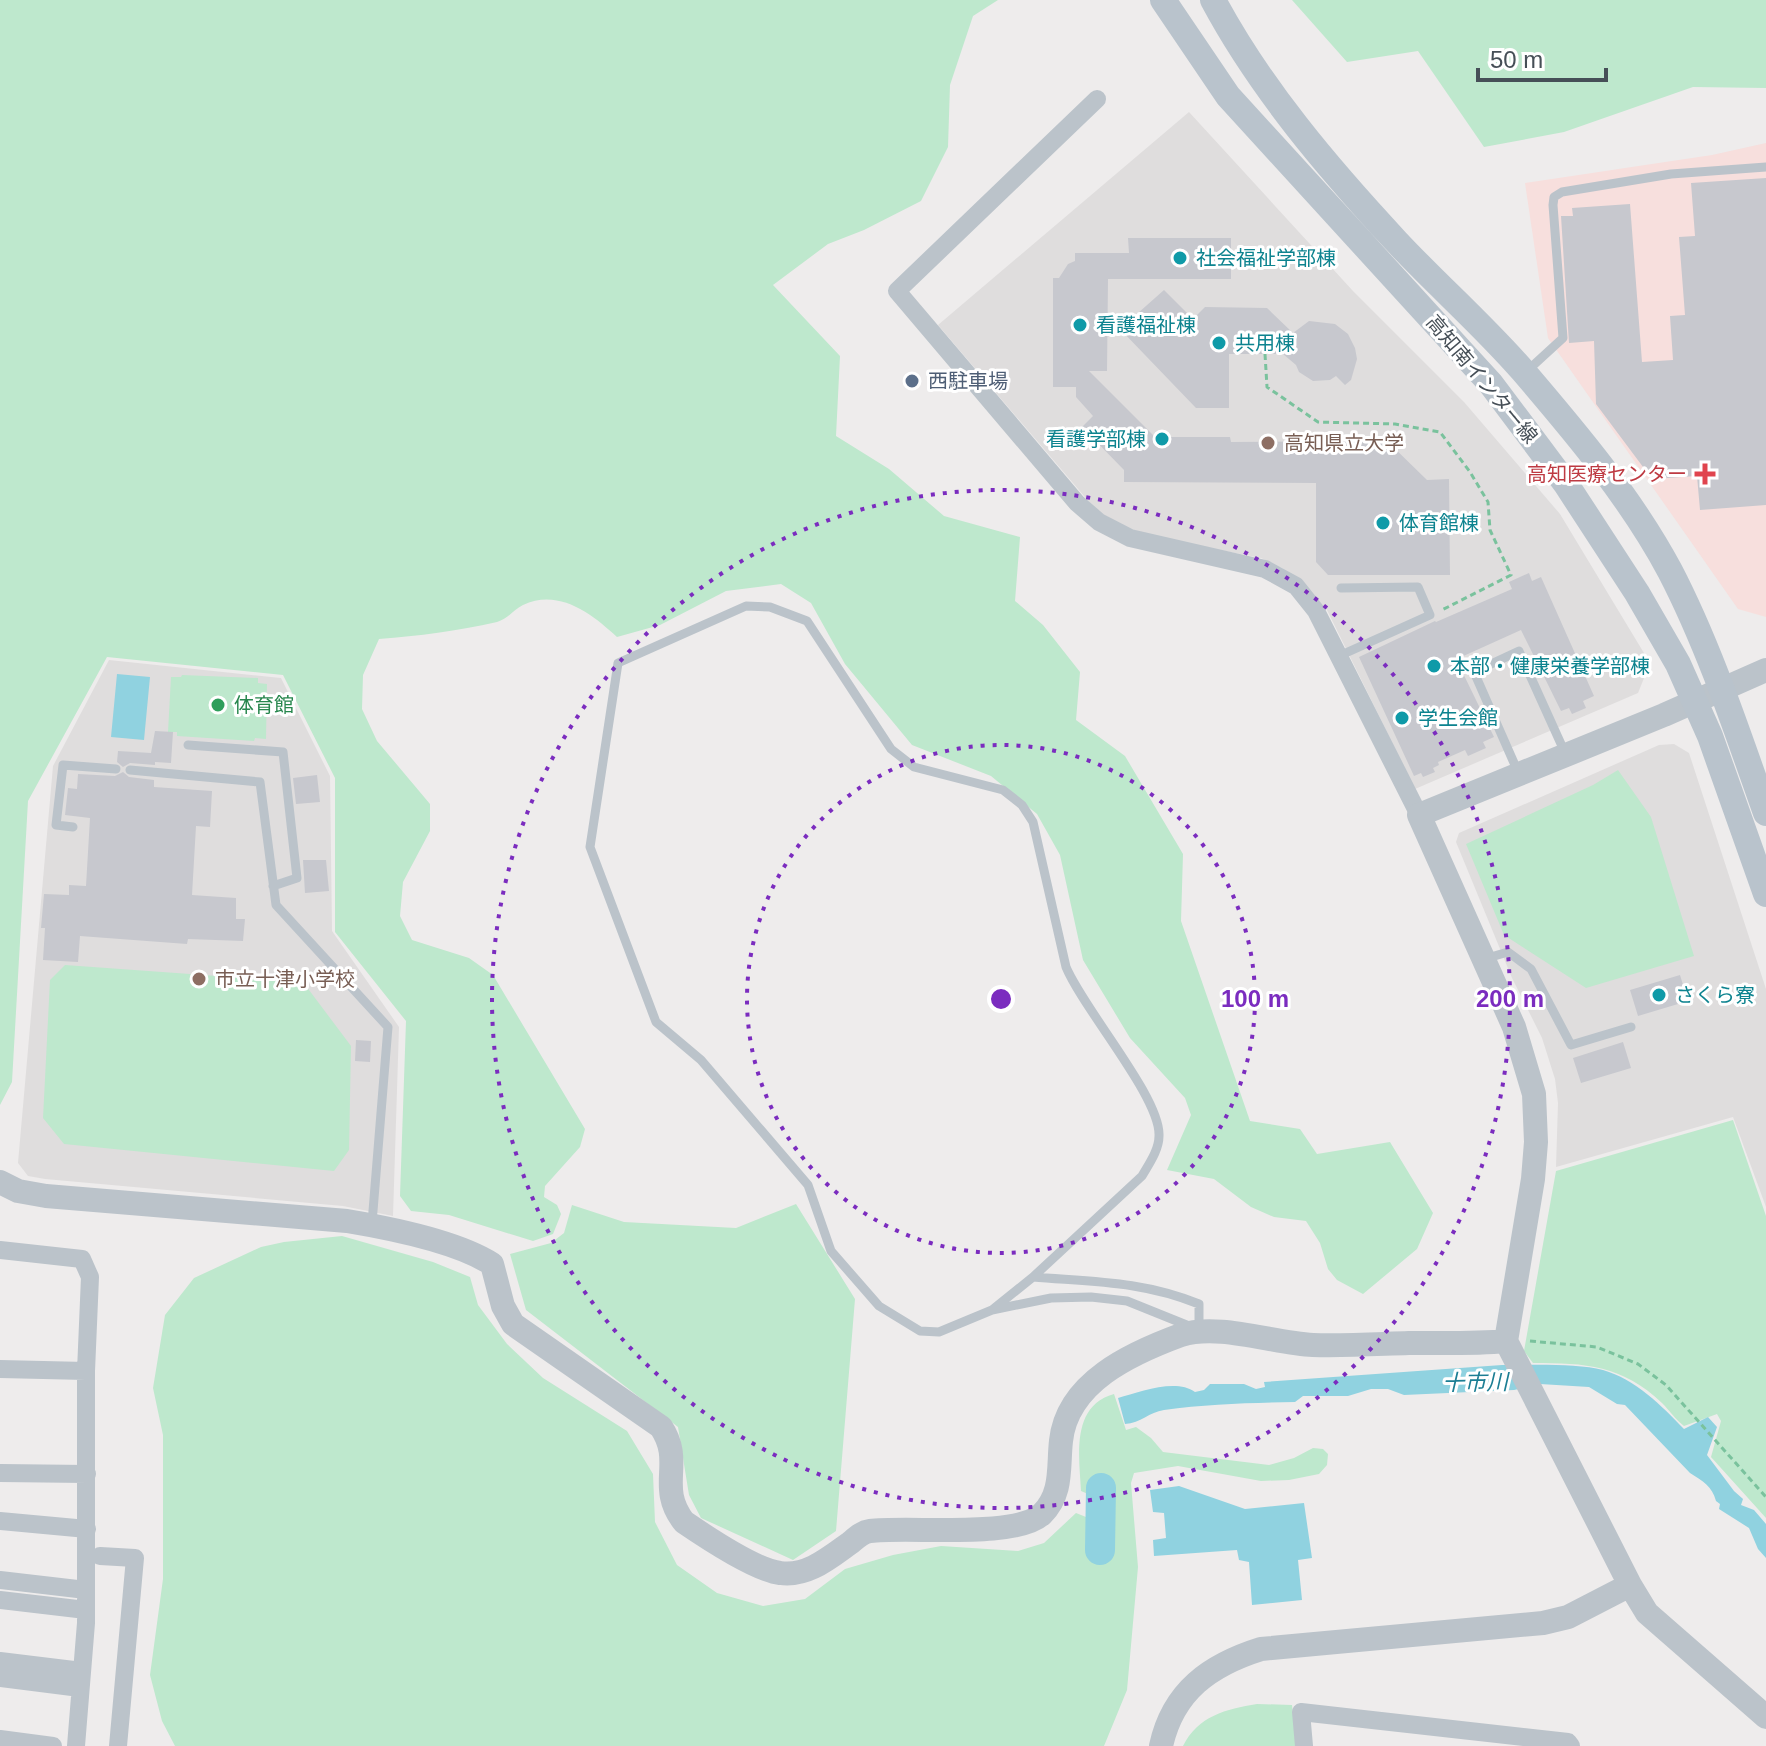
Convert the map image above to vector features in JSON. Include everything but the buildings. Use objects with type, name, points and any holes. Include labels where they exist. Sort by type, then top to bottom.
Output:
[{"type":"main road","name":"高知南インター線","points":[[1163,0],[1228,96],[1377,256],[1500,396],[1566,484],[1637,593],[1678,664],[1710,736],[1766,894]]},
{"type":"main road","name":"高知南インター線","points":[[1213,0],[1261,78],[1331,169],[1524,373],[1597,462],[1645,530],[1670,571],[1736,725],[1766,813]]},
{"type":"street","points":[[1097,99],[897,291],[1077,503],[1099,522],[1130,538],[1265,569],[1296,586],[1316,611],[1419,815],[1484,959],[1526,1062],[1536,1118],[1533,1179],[1509,1348],[1647,1613],[1766,1717]]},
{"type":"street","points":[[1419,815],[1694,703],[1766,670]]},
{"type":"street","points":[[0,1182],[18,1191],[46,1196],[313,1216],[371,1225],[474,1253],[492,1264],[503,1306],[513,1324],[661,1427],[673,1451],[670,1496],[675,1511],[684,1522],[766,1570],[782,1573],[806,1572],[866,1531],[988,1528],[1031,1523],[1044,1513],[1060,1482],[1063,1431],[1074,1400],[1115,1366],[1162,1342],[1199,1330],[1311,1345],[1509,1348]]},
{"type":"street","points":[[0,1250],[82,1259],[90,1277],[86,1371],[86,1610],[76,1746]]},
{"type":"street","points":[[0,1369],[86,1371]]},
{"type":"street","points":[[0,1473],[87,1474]]},
{"type":"street","points":[[0,1521],[87,1529]]},
{"type":"street","points":[[100,1556],[135,1558],[118,1746]]},
{"type":"street","points":[[0,1580],[86,1590]]},
{"type":"street","points":[[1161,1746],[1165,1729],[1191,1688],[1209,1671],[1232,1658],[1261,1649],[1543,1623],[1568,1617],[1630,1585]]},
{"type":"street","points":[[0,1600],[86,1610]]},
{"type":"street","points":[[0,1661],[81,1679]]},
{"type":"street","points":[[0,1678],[81,1679]]},
{"type":"street","points":[[1304,1746],[1301,1712],[1569,1745]]},
{"type":"street","points":[[0,1739],[53,1746]]},
{"type":"lane","points":[[1524,373],[1563,338],[1554,197],[1562,192],[1671,174],[1766,167]]},
{"type":"lane","points":[[1339,656],[1430,615],[1418,587],[1341,588]]},
{"type":"lane","points":[[992,1310],[1033,1277],[1142,1176],[1154,1155],[1159,1136],[1151,1103],[1075,989],[1066,967],[1033,822],[1022,805],[1003,790],[914,767],[891,749],[807,621],[770,607],[746,606],[618,663],[590,847],[656,1022],[701,1060],[808,1185],[831,1251],[879,1306],[920,1331],[939,1332],[992,1310],[1051,1298],[1091,1297],[1127,1301],[1199,1330],[1199,1304],[1173,1294],[1139,1285],[1033,1277]]},
{"type":"lane","points":[[1520,775],[1474,672],[1519,651],[1566,755]]},
{"type":"lane","points":[[188,745],[283,752],[297,878],[273,886]]},
{"type":"lane","points":[[73,827],[56,825],[63,765],[116,769]]},
{"type":"lane","points":[[130,770],[260,782],[276,905],[388,1027],[371,1225]]},
{"type":"lane","points":[[1484,959],[1508,952],[1531,969],[1571,1045],[1631,1027]]},
{"type":"path","points":[[1265,354],[1267,387],[1318,422],[1395,424],[1440,432],[1470,472],[1488,502],[1490,530],[1511,575],[1437,613]]},
{"type":"path","points":[[1509,1348],[1561,1343],[1597,1347],[1652,1374],[1697,1417],[1766,1497]]},
{"type":"shaded area","name":"高知県立大学","points":[[1189,112],[1353,291],[1464,402],[1560,514],[1650,663],[1638,693],[1415,789],[1327,610],[1303,584],[1282,568],[1261,558],[1129,529],[1096,510],[938,325]]},
{"type":"shaded area","name":"高知医療センター","points":[[1766,143],[1766,617],[1738,609],[1548,338],[1525,183],[1712,155]]},
{"type":"shaded area","name":"市立十津小学校","points":[[109,660],[281,678],[330,776],[332,931],[399,1027],[393,1216],[343,1206],[45,1179],[28,1176],[18,1163],[53,766]]},
{"type":"shaded area","points":[[1674,744],[1689,753],[1766,989],[1766,1207],[1733,1117],[1556,1167],[1558,1103],[1555,1079],[1542,1038],[1512,978],[1456,842],[1459,833],[1659,745]]},
{"type":"green space","points":[[0,0],[998,0],[973,16],[950,85],[948,147],[921,201],[864,230],[828,244],[773,285],[840,356],[836,436],[889,469],[944,516],[1020,537],[1015,601],[1043,625],[1080,672],[1076,720],[1125,756],[1183,854],[1181,921],[1250,1121],[1300,1129],[1317,1154],[1390,1142],[1433,1213],[1417,1249],[1363,1294],[1337,1280],[1328,1269],[1320,1243],[1306,1221],[1274,1217],[1251,1207],[1214,1179],[1167,1170],[1191,1115],[1185,1098],[1130,1038],[1083,960],[1060,855],[1037,814],[991,776],[912,745],[845,664],[811,603],[781,584],[726,591],[660,625],[617,637],[574,606],[549,600],[536,601],[523,605],[497,622],[438,633],[379,639],[363,675],[362,709],[377,741],[430,804],[430,831],[403,882],[400,916],[412,940],[469,958],[493,975],[585,1129],[580,1147],[545,1186],[544,1197],[557,1205],[561,1214],[553,1234],[533,1241],[449,1215],[411,1211],[400,1196],[406,1021],[335,932],[335,778],[283,675],[107,657],[28,801],[12,1082],[0,1105]]},
{"type":"green space","points":[[1292,0],[1766,0],[1766,88],[1693,87],[1564,132],[1484,147],[1418,51],[1347,62]]},
{"type":"green space","name":"体育館","points":[[171,677],[258,678],[258,683],[267,684],[266,739],[255,738],[254,741],[177,736],[177,732],[168,732]]},
{"type":"green space","points":[[1618,770],[1651,817],[1694,956],[1586,988],[1504,935],[1466,844],[1593,785]]},
{"type":"green space","points":[[65,965],[303,982],[351,1046],[349,1150],[334,1171],[64,1144],[43,1118],[50,980]]},
{"type":"green space","points":[[1733,1120],[1766,1216],[1766,1518],[1711,1457],[1721,1421],[1717,1414],[1684,1426],[1647,1390],[1618,1374],[1587,1366],[1533,1363],[1524,1351],[1556,1171]]},
{"type":"green space","points":[[796,1204],[855,1299],[836,1531],[793,1560],[701,1518],[689,1495],[678,1427],[526,1310],[510,1254],[551,1243],[564,1233],[572,1205],[624,1222],[736,1228]]},
{"type":"green space","points":[[342,1236],[433,1262],[470,1277],[478,1305],[507,1344],[543,1378],[627,1431],[653,1474],[655,1522],[677,1565],[717,1593],[763,1606],[805,1599],[845,1569],[893,1555],[941,1546],[1018,1551],[1044,1543],[1076,1513],[1096,1521],[1095,1543],[1103,1549],[1106,1490],[1088,1494],[1081,1491],[1079,1448],[1084,1420],[1090,1409],[1114,1394],[1126,1430],[1136,1427],[1163,1452],[1269,1465],[1294,1458],[1313,1448],[1323,1449],[1328,1454],[1327,1465],[1319,1474],[1289,1480],[1261,1481],[1178,1466],[1134,1473],[1131,1483],[1138,1567],[1127,1690],[1104,1746],[175,1746],[162,1721],[150,1675],[163,1579],[163,1435],[153,1388],[165,1315],[194,1278],[261,1247]]},
{"type":"green space","points":[[1257,1704],[1292,1705],[1296,1746],[1183,1746],[1205,1721],[1234,1708]]},
{"type":"water","points":[[117,674],[150,677],[144,740],[111,737]]},
{"type":"water","points":[[1502,1365],[1567,1365],[1603,1370],[1637,1387],[1684,1429],[1708,1417],[1717,1427],[1707,1455],[1743,1499],[1741,1505],[1754,1510],[1766,1524],[1766,1558],[1758,1549],[1749,1528],[1719,1509],[1720,1504],[1703,1481],[1690,1473],[1625,1405],[1617,1404],[1589,1387],[1540,1384],[1514,1390],[1404,1395],[1388,1389],[1371,1389],[1348,1396],[1303,1396],[1295,1402],[1164,1410],[1125,1424],[1118,1398],[1168,1386],[1195,1392],[1204,1390],[1210,1384],[1244,1384],[1256,1389],[1265,1387],[1264,1382]]},
{"type":"water","points":[[1179,1486],[1245,1509],[1304,1503],[1312,1558],[1298,1560],[1302,1600],[1252,1605],[1249,1562],[1239,1560],[1237,1550],[1154,1556],[1153,1540],[1166,1538],[1164,1513],[1153,1512],[1150,1490]]},
{"type":"waterway","name":"十市川","points":[[1100,1550],[1101,1488]]},
{"type":"place","name":"社会福祉学部棟","points":[[1180,258]]},
{"type":"place","name":"看護福祉棟","points":[[1080,325]]},
{"type":"place","name":"共用棟","points":[[1219,343]]},
{"type":"place","name":"西駐車場","points":[[912,381]]},
{"type":"place","name":"看護学部棟","points":[[1162,439]]},
{"type":"place","name":"高知県立大学","points":[[1268,443]]},
{"type":"place","name":"高知医療センター","points":[[1705,474]]},
{"type":"place","name":"体育館棟","points":[[1383,523]]},
{"type":"place","name":"本部・健康栄養学部棟","points":[[1434,666]]},
{"type":"place","name":"体育館","points":[[218,705]]},
{"type":"place","name":"学生会館","points":[[1402,718]]},
{"type":"place","name":"市立十津小学校","points":[[199,979]]},
{"type":"place","name":"さくら寮","points":[[1659,995]]}]
